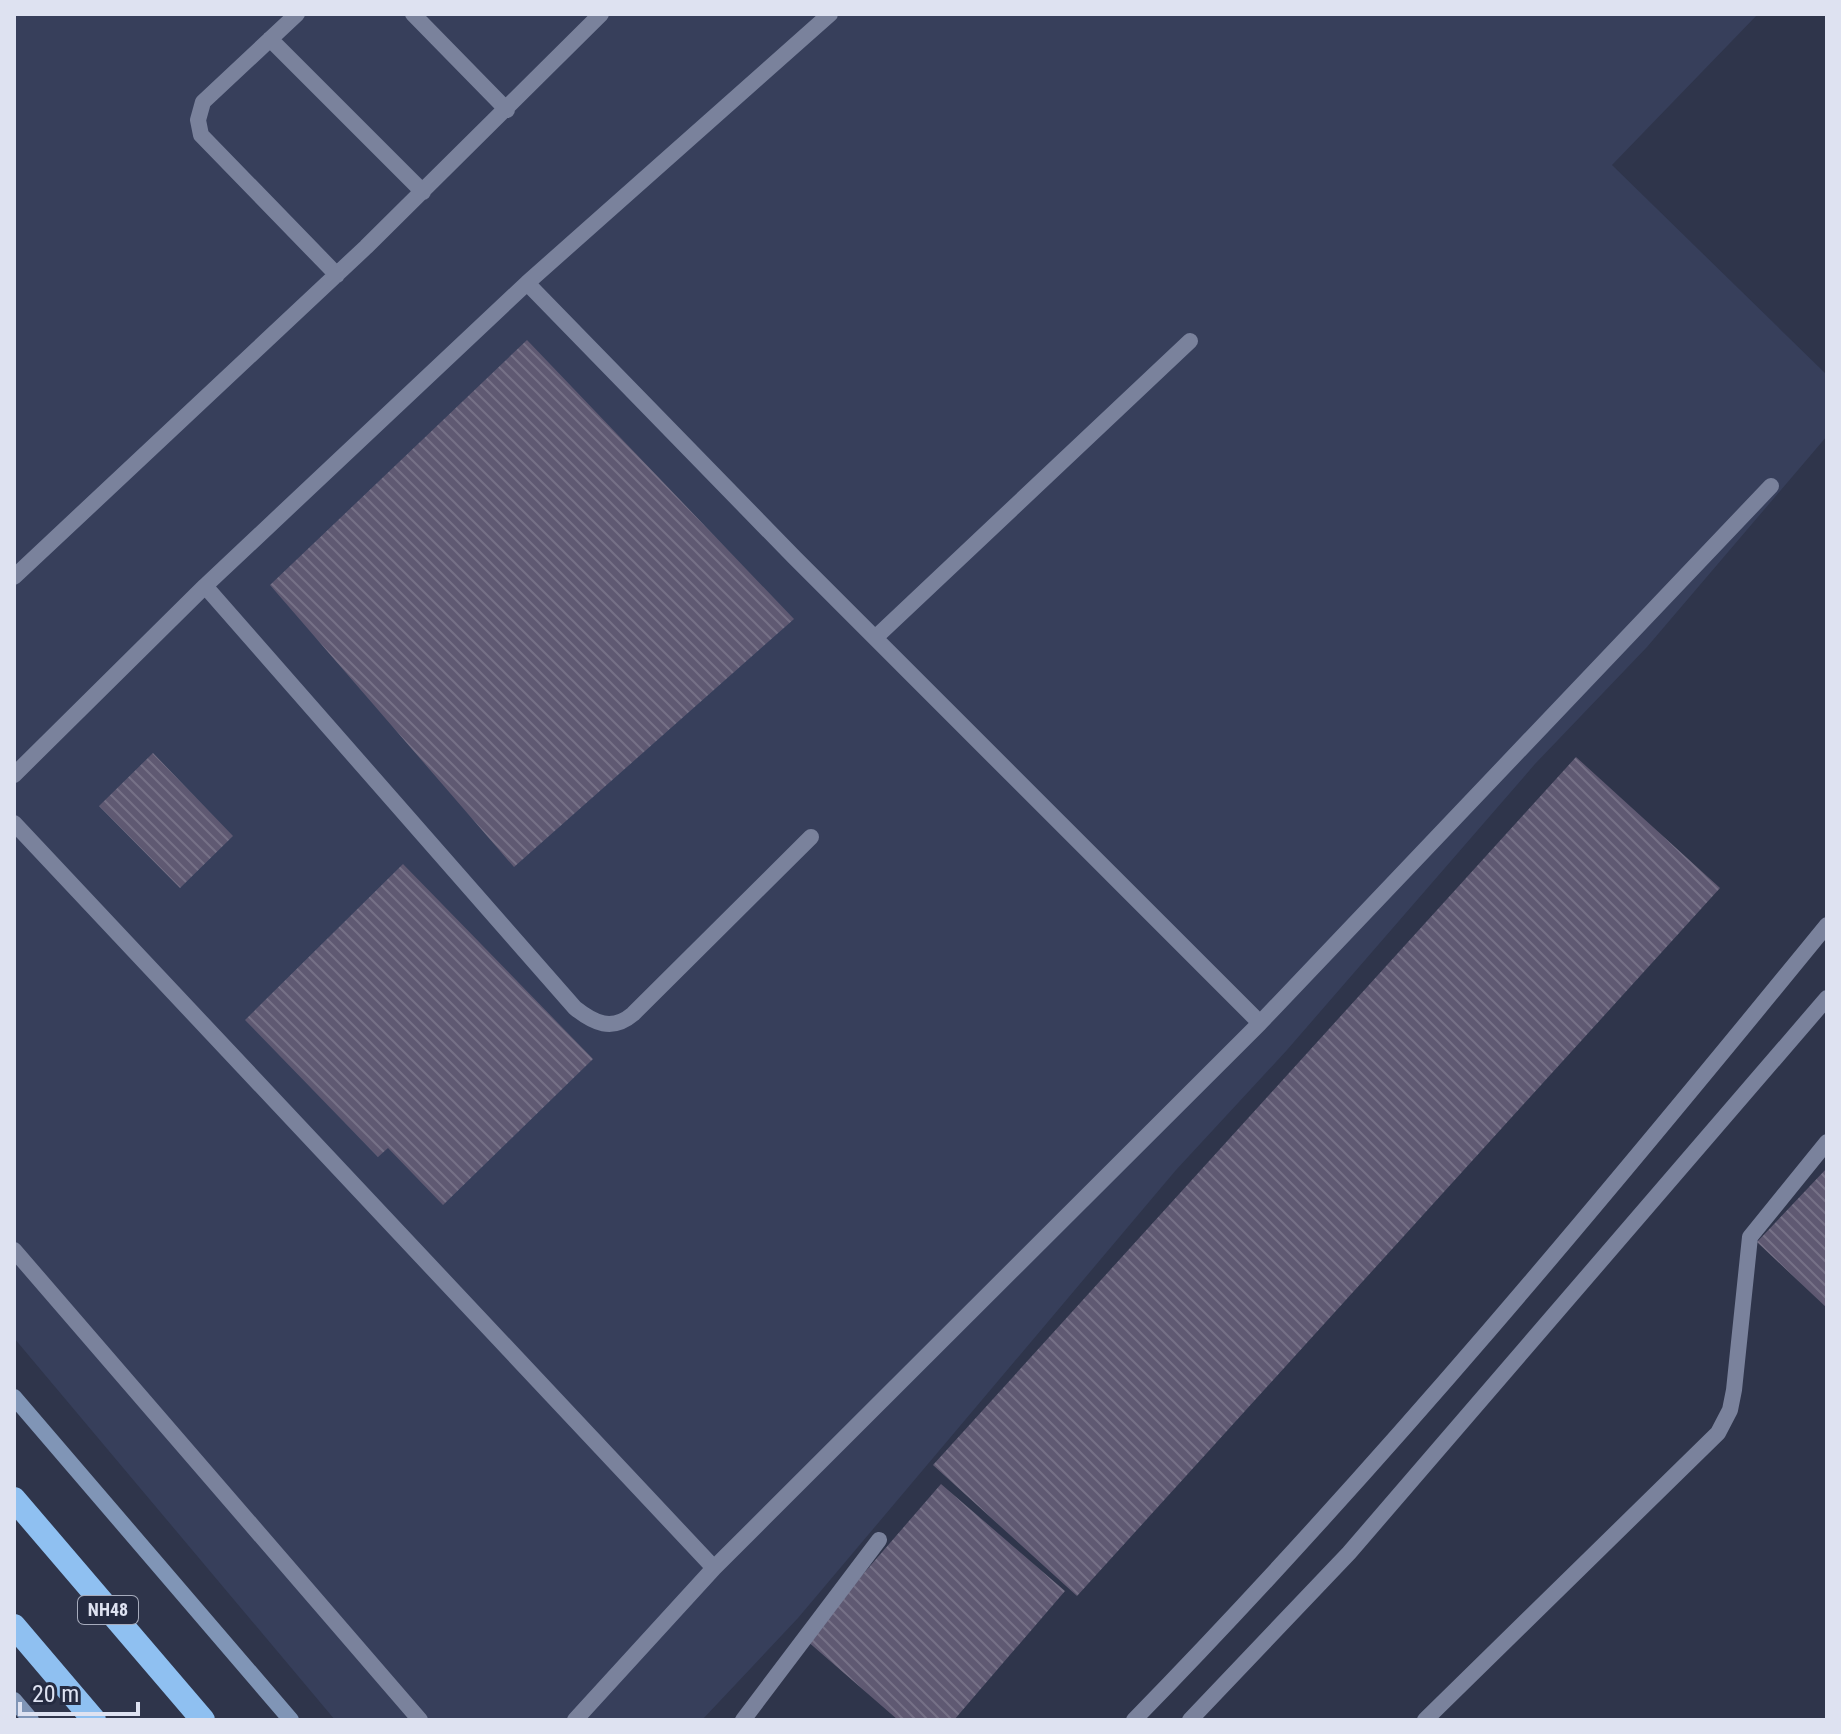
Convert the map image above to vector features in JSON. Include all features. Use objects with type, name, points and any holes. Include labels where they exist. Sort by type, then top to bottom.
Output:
[{"type":"highway","name":"NH48","points":[[14,1499],[203,1720]]},
{"type":"highway","points":[[14,1626],[94,1720]]},
{"type":"main road","points":[[14,1397],[291,1720]]},
{"type":"main road","points":[[14,1700],[31,1720]]},
{"type":"street","points":[[297,14],[203,102],[198,120],[201,135],[337,275]]},
{"type":"street","points":[[413,14],[507,110]]},
{"type":"street","points":[[14,577],[337,275],[601,14]]},
{"type":"street","points":[[14,775],[205,586],[527,283],[830,14]]},
{"type":"street","points":[[270,39],[423,192]]},
{"type":"street","points":[[527,283],[875,638],[1260,1023]]},
{"type":"street","points":[[875,638],[1190,341]]},
{"type":"street","points":[[575,1720],[714,1568],[1260,1023],[1771,486]]},
{"type":"street","points":[[205,586],[575,1008],[599,1023],[611,1026],[633,1014],[811,837]]},
{"type":"street","points":[[14,823],[714,1568]]},
{"type":"street","points":[[1134,1720],[1439,1389],[1625,1173],[1827,925]]},
{"type":"street","points":[[1190,1720],[1349,1553],[1827,998]]},
{"type":"street","points":[[1425,1720],[1718,1433],[1730,1410],[1734,1390],[1750,1237],[1827,1142]]},
{"type":"street","points":[[14,1250],[420,1720]]},
{"type":"street","points":[[743,1720],[879,1540]]},
{"type":"shaded area","points":[[14,14],[1758,14],[1612,165],[1827,375],[1827,436],[1647,647],[1535,764],[1287,1050],[1176,1170],[798,1618],[702,1720],[335,1720],[14,1338]]},
{"type":"building","points":[[527,340],[794,619],[514,867],[270,585]]},
{"type":"building","points":[[153,753],[233,836],[180,888],[99,806]]},
{"type":"building","points":[[1576,757],[1720,888],[1077,1596],[933,1465]]},
{"type":"building","points":[[403,864],[593,1059],[443,1205],[388,1148],[378,1157],[245,1020]]},
{"type":"building","points":[[1827,1168],[1827,1308],[1757,1242]]},
{"type":"building","points":[[941,1484],[1065,1591],[954,1720],[898,1720],[806,1640]]}]
